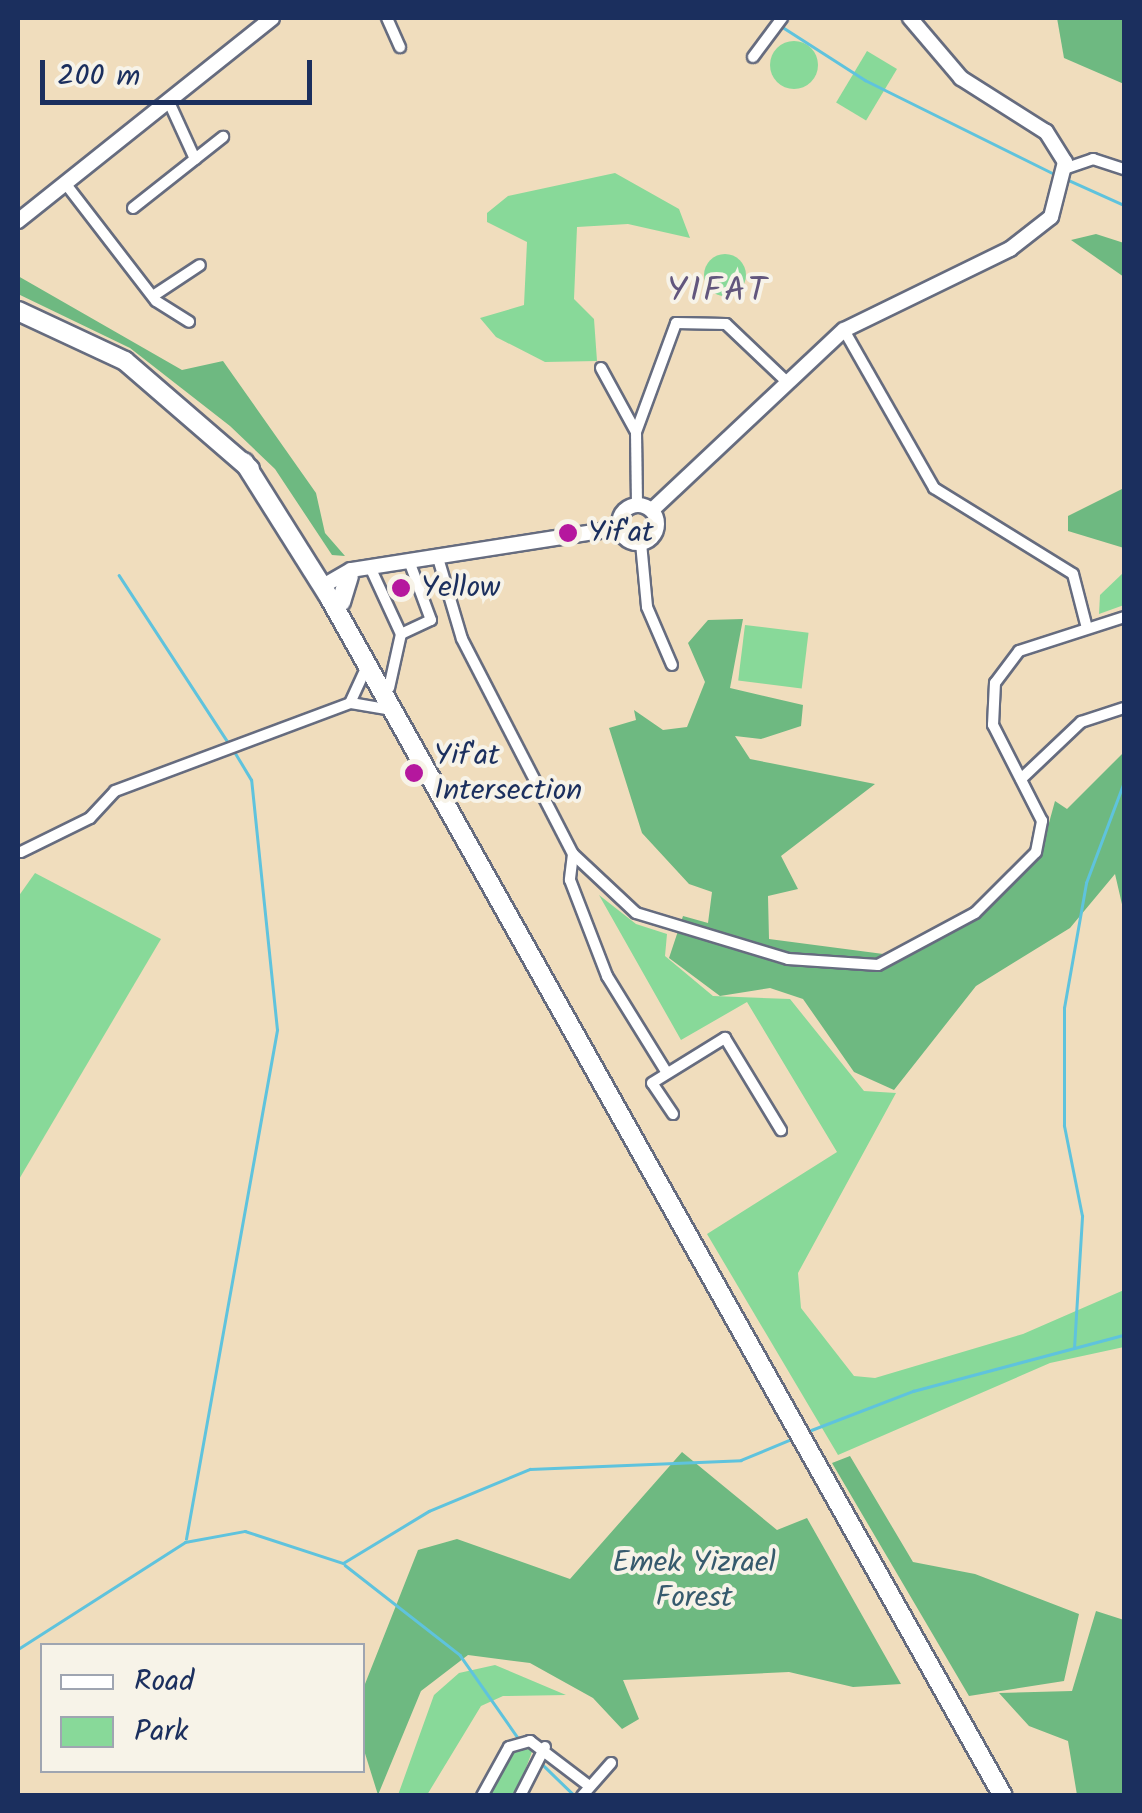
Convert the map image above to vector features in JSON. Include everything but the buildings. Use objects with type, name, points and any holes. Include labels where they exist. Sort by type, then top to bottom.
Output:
[{"type":"highway","points":[[18,311],[125,361],[244,462],[332,577],[452,816]]},
{"type":"highway","points":[[332,577],[367,665],[1003,1796]]},
{"type":"street","points":[[18,222],[272,18]]},
{"type":"street","points":[[387,18],[400,46]]},
{"type":"street","points":[[753,57],[782,18]]},
{"type":"street","points":[[332,577],[370,567],[619,528],[844,330],[1036,233],[1062,194],[1064,168],[1046,132],[961,78],[910,18]]},
{"type":"street","points":[[168,100],[195,159]]},
{"type":"street","points":[[133,208],[223,137]]},
{"type":"street","points":[[1064,168],[1094,159],[1124,169]]},
{"type":"street","points":[[65,183],[153,296],[188,322]]},
{"type":"street","points":[[153,296],[200,266]]},
{"type":"street","points":[[636,432],[676,323],[726,324],[785,380]]},
{"type":"street","points":[[844,330],[934,488],[1073,574],[1087,628]]},
{"type":"street","points":[[601,368],[636,432],[645,507],[658,527],[640,543]]},
{"type":"street","points":[[619,528],[640,543],[647,607],[672,665]]},
{"type":"street","points":[[438,558],[462,639],[573,854],[636,914],[788,958],[878,965],[976,914],[1036,852],[1042,821],[993,725],[995,683],[1018,651],[1124,616]]},
{"type":"street","points":[[401,634],[431,620],[409,561]]},
{"type":"street","points":[[370,567],[401,634],[389,688]]},
{"type":"street","points":[[350,703],[367,665]]},
{"type":"street","points":[[18,850],[90,818],[115,792],[350,703],[392,710]]},
{"type":"street","points":[[1020,780],[1081,722],[1124,708]]},
{"type":"street","points":[[573,854],[570,880],[607,976],[667,1073]]},
{"type":"street","points":[[673,1114],[652,1083],[726,1038],[781,1130]]},
{"type":"street","points":[[482,1796],[509,1747],[544,1748],[586,1791],[611,1763]]},
{"type":"street","points":[[520,1796],[544,1748]]},
{"type":"green space","points":[[1057,18],[1124,18],[1124,84],[1064,58]]},
{"type":"green space","points":[[794,41],[811,48],[818,65],[811,82],[794,89],[777,82],[770,65],[777,48]]},
{"type":"green space","points":[[867,51],[897,69],[866,120],[836,102]]},
{"type":"green space","points":[[615,173],[679,209],[690,238],[628,224],[577,227],[574,299],[594,319],[597,361],[545,362],[496,337],[480,318],[524,305],[527,242],[487,222],[487,213],[508,196]]},
{"type":"green space","points":[[1096,234],[1124,243],[1124,277],[1071,240]]},
{"type":"green space","points":[[725,254],[740,260],[746,275],[740,290],[725,296],[710,290],[704,275],[710,260]]},
{"type":"green space","points":[[18,276],[182,370],[223,361],[316,493],[325,533],[345,556],[332,555],[275,469],[230,426],[130,348],[18,294]]},
{"type":"green space","points":[[1124,488],[1124,548],[1068,531],[1068,516]]},
{"type":"green space","points":[[1124,572],[1124,605],[1099,614],[1100,595]]},
{"type":"green space","points":[[743,619],[730,688],[803,705],[801,726],[761,739],[735,736],[750,759],[875,784],[781,856],[798,889],[768,896],[769,939],[891,955],[972,911],[1044,841],[1055,801],[1067,809],[1124,752],[1124,913],[1115,874],[1070,928],[976,986],[894,1090],[854,1072],[803,999],[770,988],[720,996],[669,958],[683,916],[708,923],[712,892],[689,884],[642,833],[609,728],[636,720],[634,710],[663,730],[687,727],[705,682],[688,643],[708,620]]},
{"type":"green space","points":[[745,625],[809,633],[802,688],[738,681]]},
{"type":"green space","points":[[35,873],[161,939],[18,1181],[18,897]]},
{"type":"green space","points":[[599,895],[636,924],[667,934],[665,956],[713,996],[790,999],[864,1091],[896,1093],[798,1273],[801,1308],[854,1376],[875,1378],[1023,1334],[1124,1290],[1124,1347],[1050,1363],[838,1455],[707,1234],[837,1152],[747,1002],[681,1040]]},
{"type":"green space","name":"Emek Yizrael Forest","points":[[682,1452],[777,1530],[807,1518],[901,1684],[853,1687],[789,1672],[623,1680],[639,1719],[622,1729],[593,1698],[530,1663],[468,1655],[421,1691],[378,1795],[365,1753],[365,1684],[418,1550],[457,1539],[570,1579]]},
{"type":"green space","points":[[850,1456],[913,1562],[975,1574],[1079,1614],[1064,1681],[969,1696],[832,1463]]},
{"type":"green space","points":[[1096,1611],[1124,1620],[1124,1795],[1077,1795],[1068,1741],[1029,1726],[999,1693],[1072,1691]]},
{"type":"green space","points":[[495,1665],[566,1695],[503,1696],[481,1706],[427,1795],[398,1795],[434,1695],[459,1673]]},
{"type":"green space","points":[[533,1749],[516,1795],[486,1796],[512,1750]]},
{"type":"waterway","points":[[781,26],[865,80],[1054,174]]},
{"type":"waterway","points":[[1066,179],[1124,205]]},
{"type":"waterway","points":[[119,575],[230,745]]},
{"type":"waterway","points":[[186,1539],[277,1030],[251,780],[234,752]]},
{"type":"waterway","points":[[1074,1348],[1082,1216],[1064,1126],[1064,1008],[1086,883],[1124,782]]},
{"type":"waterway","points":[[806,1432],[913,1391],[1124,1335]]},
{"type":"waterway","points":[[18,1649],[185,1542],[245,1531],[343,1563],[429,1511],[530,1469],[741,1460],[794,1438]]},
{"type":"waterway","points":[[345,1565],[460,1655],[521,1742]]},
{"type":"waterway","points":[[540,1762],[575,1796]]},
{"type":"place","name":"Yif'at","points":[[568,533]]},
{"type":"place","name":"Yellow","points":[[401,588]]},
{"type":"place","name":"Yif'at Intersection","points":[[414,773]]},
{"type":"district","name":"YIFAT","points":[[718,292]]}]
